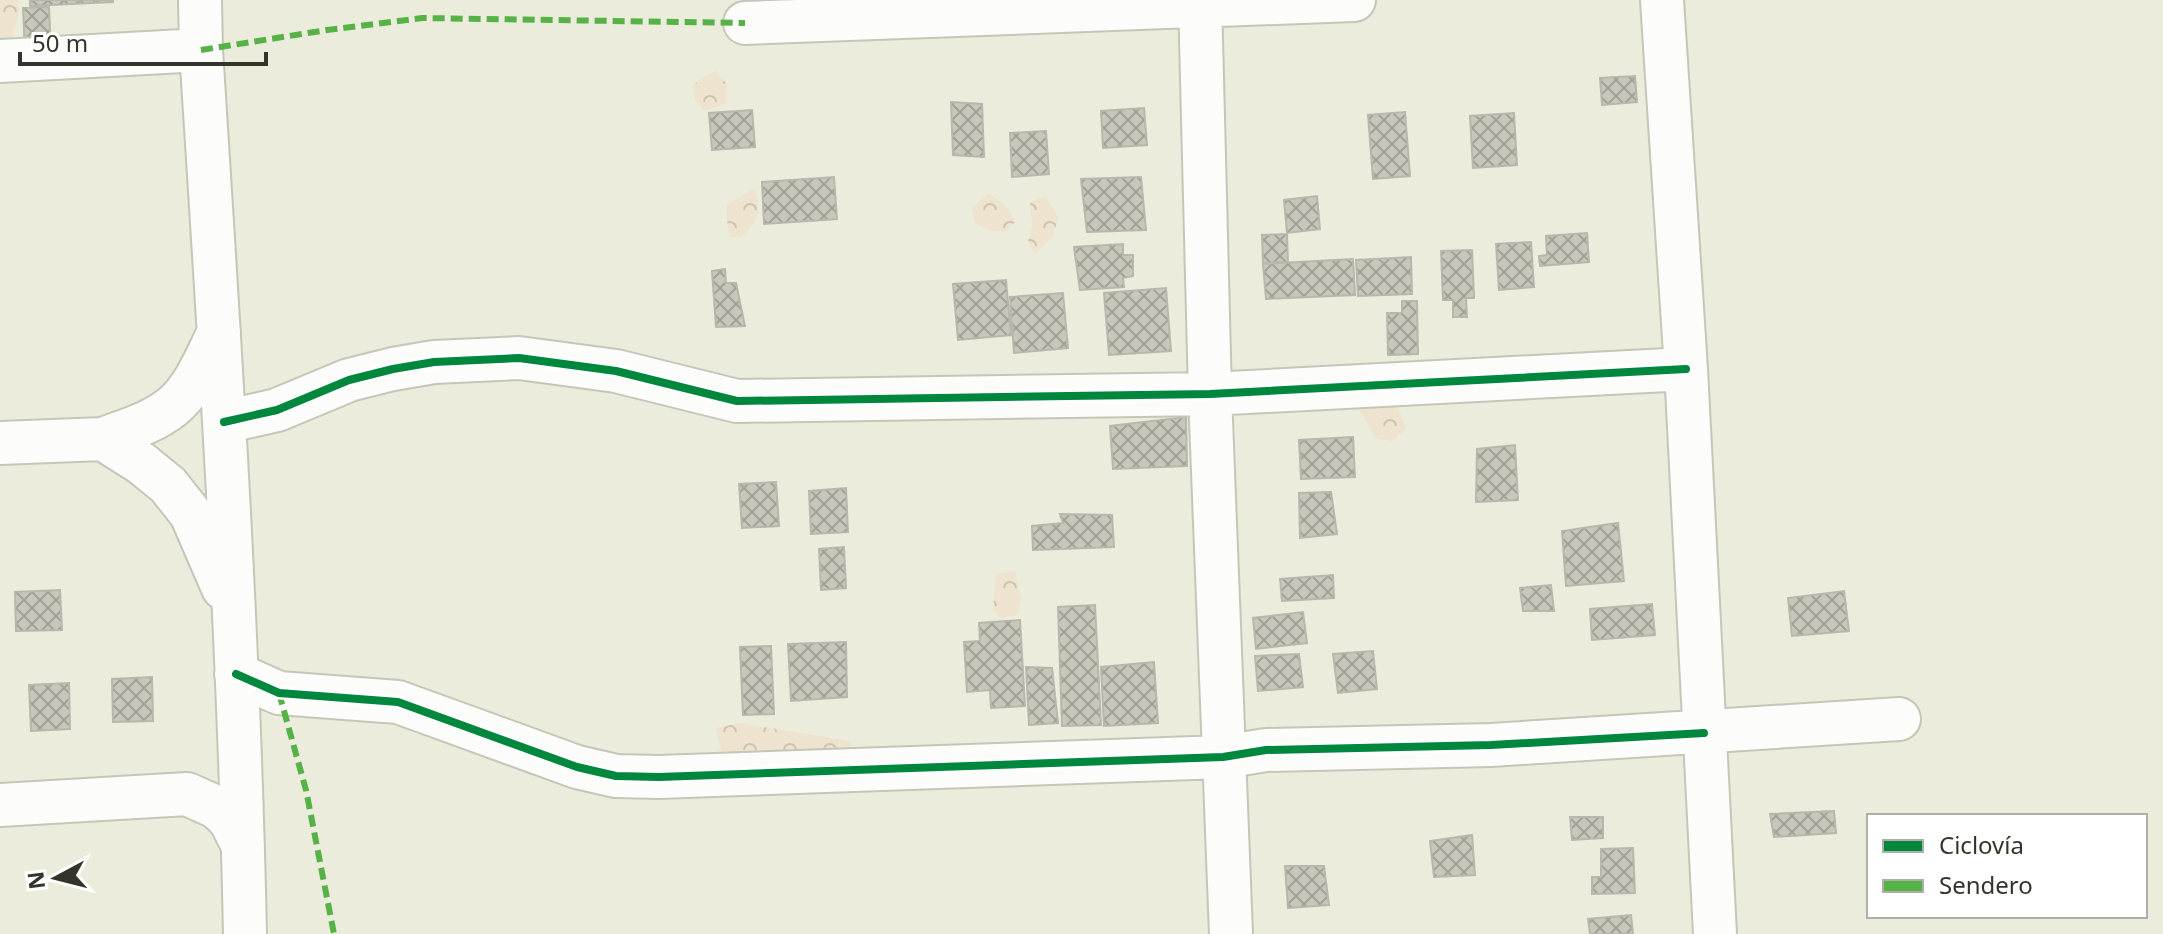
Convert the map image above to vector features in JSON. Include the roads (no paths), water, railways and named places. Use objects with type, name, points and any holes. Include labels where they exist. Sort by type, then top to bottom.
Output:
[{"type":"street","points":[[200,0],[227,458],[245,934]]},
{"type":"street","points":[[745,23],[1354,0]]},
{"type":"street","points":[[1662,0],[1686,369],[1715,934]]},
{"type":"street","points":[[1200,4],[1210,394],[1231,934]]},
{"type":"street","points":[[0,61],[201,50]]},
{"type":"street","points":[[0,443],[103,439],[148,421],[173,406],[190,386],[219,332]]},
{"type":"street","points":[[224,422],[277,410],[349,380],[393,369],[434,362],[519,358],[616,371],[737,401],[1210,394],[1686,369]]},
{"type":"street","points":[[103,439],[141,463],[181,499],[191,514],[233,615]]},
{"type":"street","points":[[236,674],[279,693],[398,702],[577,767],[616,776],[1223,757],[1266,750],[1491,745],[1899,719]]},
{"type":"street","points":[[187,794],[217,767],[239,740]]},
{"type":"street","points":[[0,805],[187,794],[216,807],[231,822],[243,846]]}]
